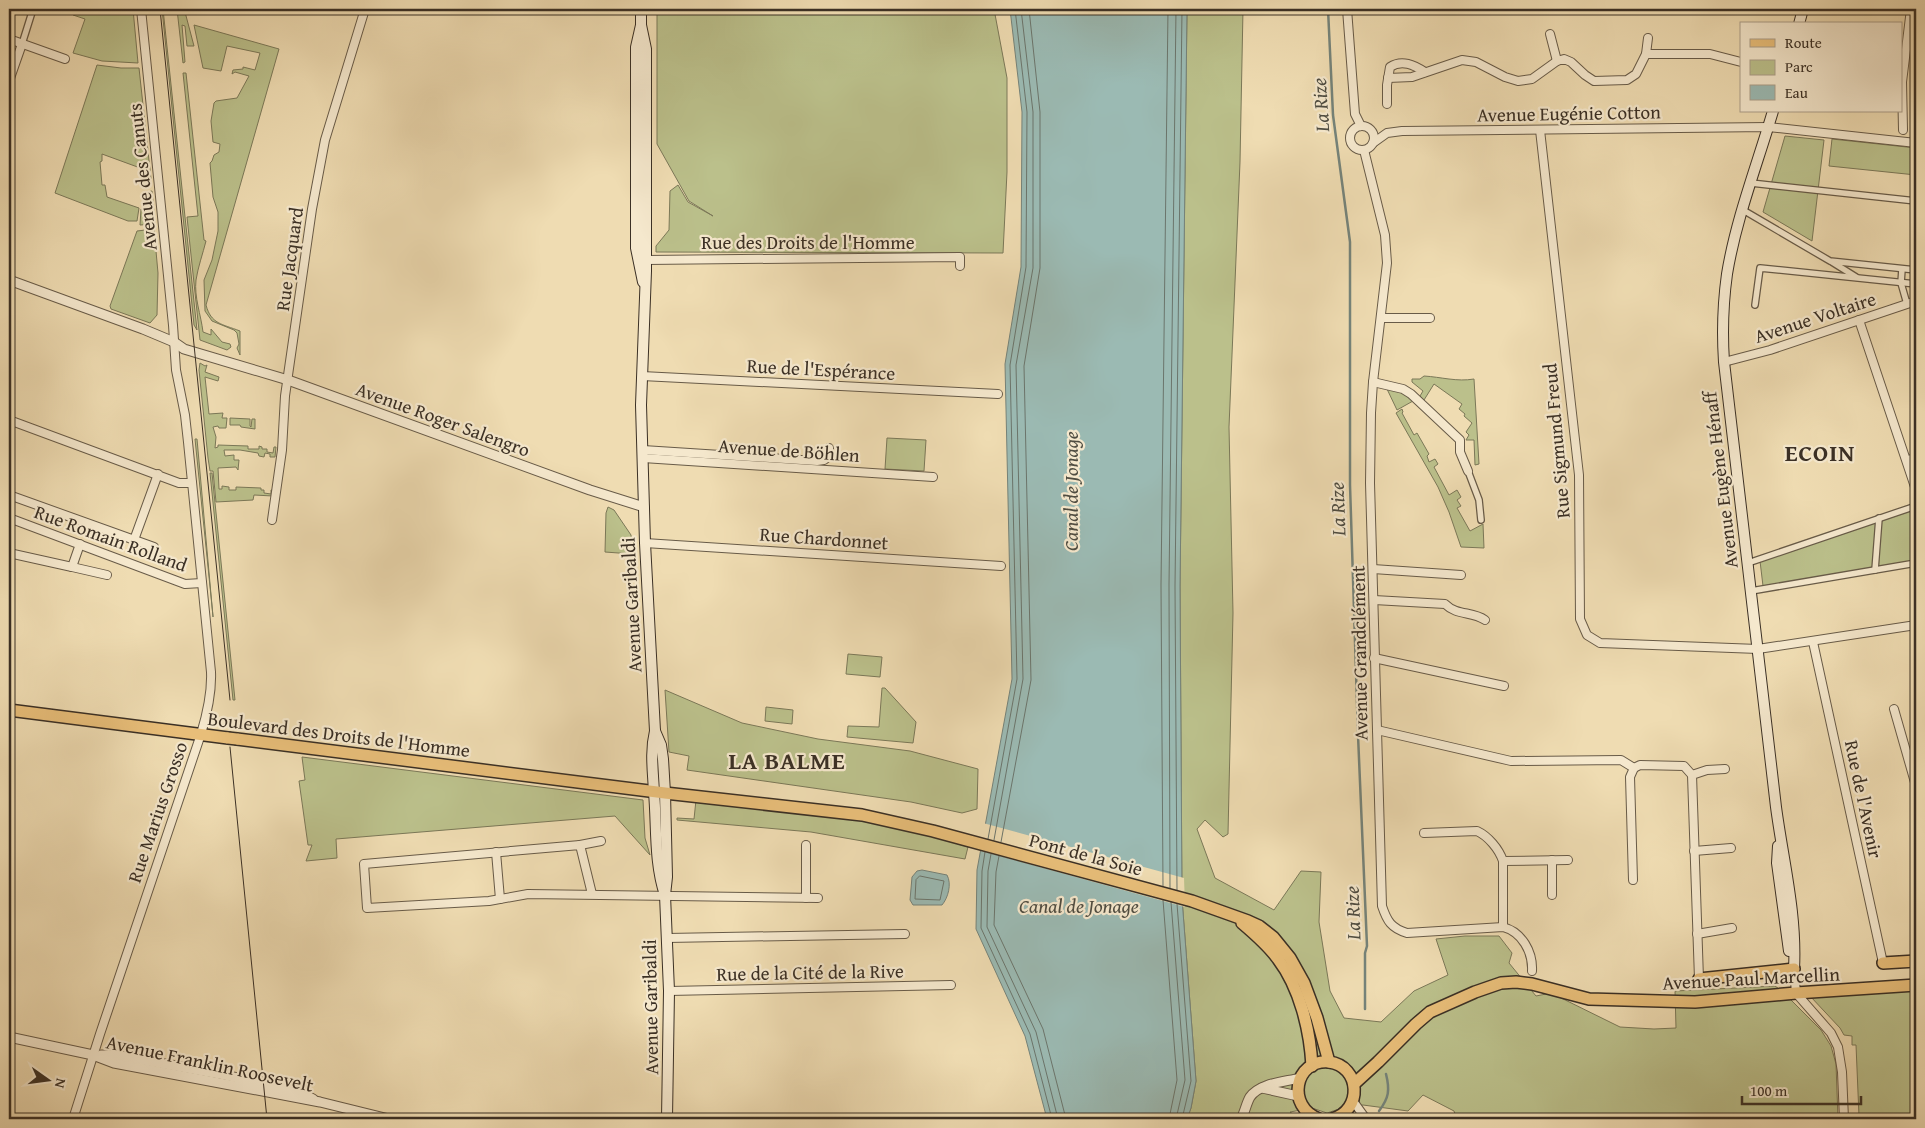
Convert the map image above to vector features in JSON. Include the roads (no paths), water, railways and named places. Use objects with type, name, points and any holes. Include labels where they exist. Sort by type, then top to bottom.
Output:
[{"type":"main road","points":[[641,9],[641,25],[646,49],[646,254],[642,376],[644,507]]},
{"type":"main road","points":[[1800,22],[1803,9]]},
{"type":"main road","points":[[641,25],[636,47],[636,248],[640,275],[645,288]]},
{"type":"main road","name":"Avenue Eugène Hénaff","points":[[1773,112],[1732,249],[1727,274],[1722,334],[1779,832],[1785,862],[1795,945],[1794,969]]},
{"type":"main road","points":[[636,226],[641,249],[646,254]]},
{"type":"main road","name":"Avenue Garibaldi","points":[[644,507],[655,731],[651,747],[660,792],[658,864],[659,878],[665,895],[669,991],[667,1119]]},
{"type":"main road","name":"Boulevard des Droits de l'Homme","points":[[9,710],[660,792],[862,815],[896,821],[956,837]]},
{"type":"main road","name":"Pont de la Soie","points":[[956,837],[1207,906],[1258,926],[1273,937],[1290,958],[1304,984],[1317,1018],[1329,1062]]},
{"type":"main road","points":[[1238,918],[1278,959],[1292,982],[1302,1012],[1311,1050],[1312,1066]]},
{"type":"main road","points":[[1882,963],[1916,962]]},
{"type":"main road","name":"Avenue Paul Marcellin","points":[[1699,979],[1794,969]]},
{"type":"main road","name":"Avenue Paul Marcellin","points":[[1354,1084],[1430,1012],[1501,983],[1532,984],[1589,999],[1695,1002],[1916,985]]},
{"type":"main road","points":[[1319,1119],[1305,1111],[1298,1096],[1298,1087],[1300,1078],[1312,1066],[1329,1062],[1337,1064],[1346,1070],[1354,1084],[1353,1101],[1340,1118]]},
{"type":"street","points":[[9,82],[33,9]]},
{"type":"street","name":"Avenue des Canuts","points":[[141,9],[174,342]]},
{"type":"street","name":"Rue Jacquard","points":[[272,520],[282,450],[285,396],[312,209],[325,140],[365,9]]},
{"type":"street","points":[[1347,9],[1355,114],[1361,126]]},
{"type":"street","points":[[1903,130],[1902,82],[1911,9]]},
{"type":"street","points":[[1550,34],[1557,61]]},
{"type":"street","points":[[1388,78],[1412,77],[1462,60],[1476,62],[1504,77],[1518,82],[1532,79],[1557,61],[1564,59],[1571,62],[1594,81],[1628,80],[1636,74],[1646,54],[1648,38]]},
{"type":"street","points":[[9,40],[65,58]]},
{"type":"street","points":[[1646,54],[1710,54],[1740,62]]},
{"type":"street","points":[[1387,104],[1390,67],[1394,64],[1412,63],[1425,72]]},
{"type":"street","points":[[1361,126],[1366,127],[1372,132],[1373,143],[1364,150],[1356,148],[1350,138],[1353,130],[1361,126]]},
{"type":"street","name":"Avenue Eugénie Cotton","points":[[1373,143],[1388,133],[1402,131],[1768,127],[1916,143]]},
{"type":"street","name":"Rue Sigmund Freud","points":[[1540,130],[1579,475],[1580,619],[1587,635],[1600,643],[1758,650],[1916,625]]},
{"type":"street","name":"Avenue Grandclément","points":[[1364,150],[1386,244],[1387,263],[1373,382],[1370,474],[1382,906],[1387,921],[1396,930],[1406,933],[1503,926]]},
{"type":"street","points":[[1751,184],[1916,201]]},
{"type":"street","points":[[1743,210],[1858,278]]},
{"type":"street","name":"Rue des Droits de l'Homme","points":[[646,254],[960,257],[960,266]]},
{"type":"street","points":[[1830,261],[1916,270]]},
{"type":"street","points":[[1756,306],[1760,268],[1916,284]]},
{"type":"street","points":[[1902,269],[1900,283],[1907,304]]},
{"type":"street","name":"Avenue Roger Salengro","points":[[9,280],[174,342],[208,351],[231,362],[288,380],[590,490],[644,507]]},
{"type":"street","name":"Avenue Voltaire","points":[[1724,362],[1770,350],[1916,301]]},
{"type":"street","points":[[1381,318],[1430,318]]},
{"type":"street","points":[[1859,320],[1916,490]]},
{"type":"street","name":"Rue Marius Grosso","points":[[73,1119],[201,734],[210,701],[211,681],[192,483],[185,415],[176,370],[174,342]]},
{"type":"street","name":"Rue de l'Espérance","points":[[642,376],[998,394]]},
{"type":"street","points":[[1373,382],[1403,389],[1411,394],[1460,440],[1460,452],[1479,500],[1481,520]]},
{"type":"street","points":[[9,420],[179,483],[192,483]]},
{"type":"street","points":[[643,454],[817,461],[828,457],[829,448]]},
{"type":"street","name":"Avenue de Böhlen","points":[[643,454],[933,477]]},
{"type":"street","points":[[1907,461],[1916,457]]},
{"type":"street","points":[[134,540],[158,474]]},
{"type":"street","name":"Rue Romain Rolland","points":[[9,494],[154,547]]},
{"type":"street","points":[[1748,563],[1916,506]]},
{"type":"street","name":"Rue Romain Rolland","points":[[9,518],[185,584],[202,583]]},
{"type":"street","points":[[1875,570],[1880,518]]},
{"type":"street","name":"Rue Chardonnet","points":[[645,543],[1001,566]]},
{"type":"street","points":[[72,567],[80,544]]},
{"type":"street","points":[[9,553],[107,575]]},
{"type":"street","points":[[1751,591],[1916,563]]},
{"type":"street","points":[[1373,569],[1461,574]]},
{"type":"street","points":[[1374,600],[1445,604],[1451,610],[1458,613],[1474,615],[1485,620]]},
{"type":"street","name":"Rue de l'Avenir","points":[[1813,642],[1882,963]]},
{"type":"street","points":[[1374,658],[1504,686]]},
{"type":"street","points":[[1894,709],[1916,786]]},
{"type":"street","points":[[1376,730],[1510,761],[1621,760],[1634,768]]},
{"type":"street","points":[[1633,880],[1630,777],[1634,768],[1640,765],[1684,766],[1692,774],[1699,979]]},
{"type":"street","points":[[1692,774],[1707,770],[1725,769]]},
{"type":"street","points":[[1424,833],[1477,831],[1483,834],[1500,852],[1503,861],[1503,926],[1519,935],[1529,953],[1532,971]]},
{"type":"street","points":[[601,841],[580,845],[364,864],[367,908],[489,901],[528,894],[818,898]]},
{"type":"street","points":[[580,845],[592,894]]},
{"type":"street","points":[[806,845],[806,898]]},
{"type":"street","points":[[1694,852],[1731,848]]},
{"type":"street","points":[[496,852],[500,899]]},
{"type":"street","points":[[1552,860],[1552,895]]},
{"type":"street","points":[[1503,861],[1568,860]]},
{"type":"street","points":[[1697,934],[1732,928]]},
{"type":"street","points":[[667,938],[905,934]]},
{"type":"street","points":[[1794,969],[1796,993],[1831,1033],[1838,1047],[1842,1072],[1844,1119]]},
{"type":"street","name":"Rue de la Cité de la Rive","points":[[669,991],[951,985]]},
{"type":"street","name":"Avenue Franklin Roosevelt","points":[[9,1037],[93,1055],[114,1063],[244,1083],[303,1100],[320,1102],[389,1119]]},
{"type":"street","points":[[1241,1119],[1250,1098],[1262,1088],[1300,1078]]},
{"type":"street","points":[[1262,1088],[1298,1096]]},
{"type":"street","points":[[1353,1101],[1366,1119]]},
{"type":"water","name":"Canal de Jonage","points":[[1010,9],[1187,9],[1180,586],[1182,899],[1196,1081],[1187,1119],[1047,1119],[1025,1036],[976,929],[977,870],[1012,679],[1005,364],[1021,267],[1022,112]]},
{"type":"water","points":[[922,870],[947,875],[949,891],[942,905],[913,905],[910,900],[912,877],[917,871]]},
{"type":"waterway","name":"La Rize","points":[[1328,9],[1333,115],[1350,242],[1350,485],[1367,946],[1365,953],[1365,1009]]},
{"type":"waterway","name":"La Rize","points":[[1379,1111],[1388,1094],[1386,1074]]},
{"type":"tram line","points":[[160,9],[230,700]]},
{"type":"tram line","points":[[230,747],[267,1119]]},
{"type":"district","name":"ECOIN","points":[[1820,452]]},
{"type":"district","name":"LA BALME","points":[[787,760]]}]
